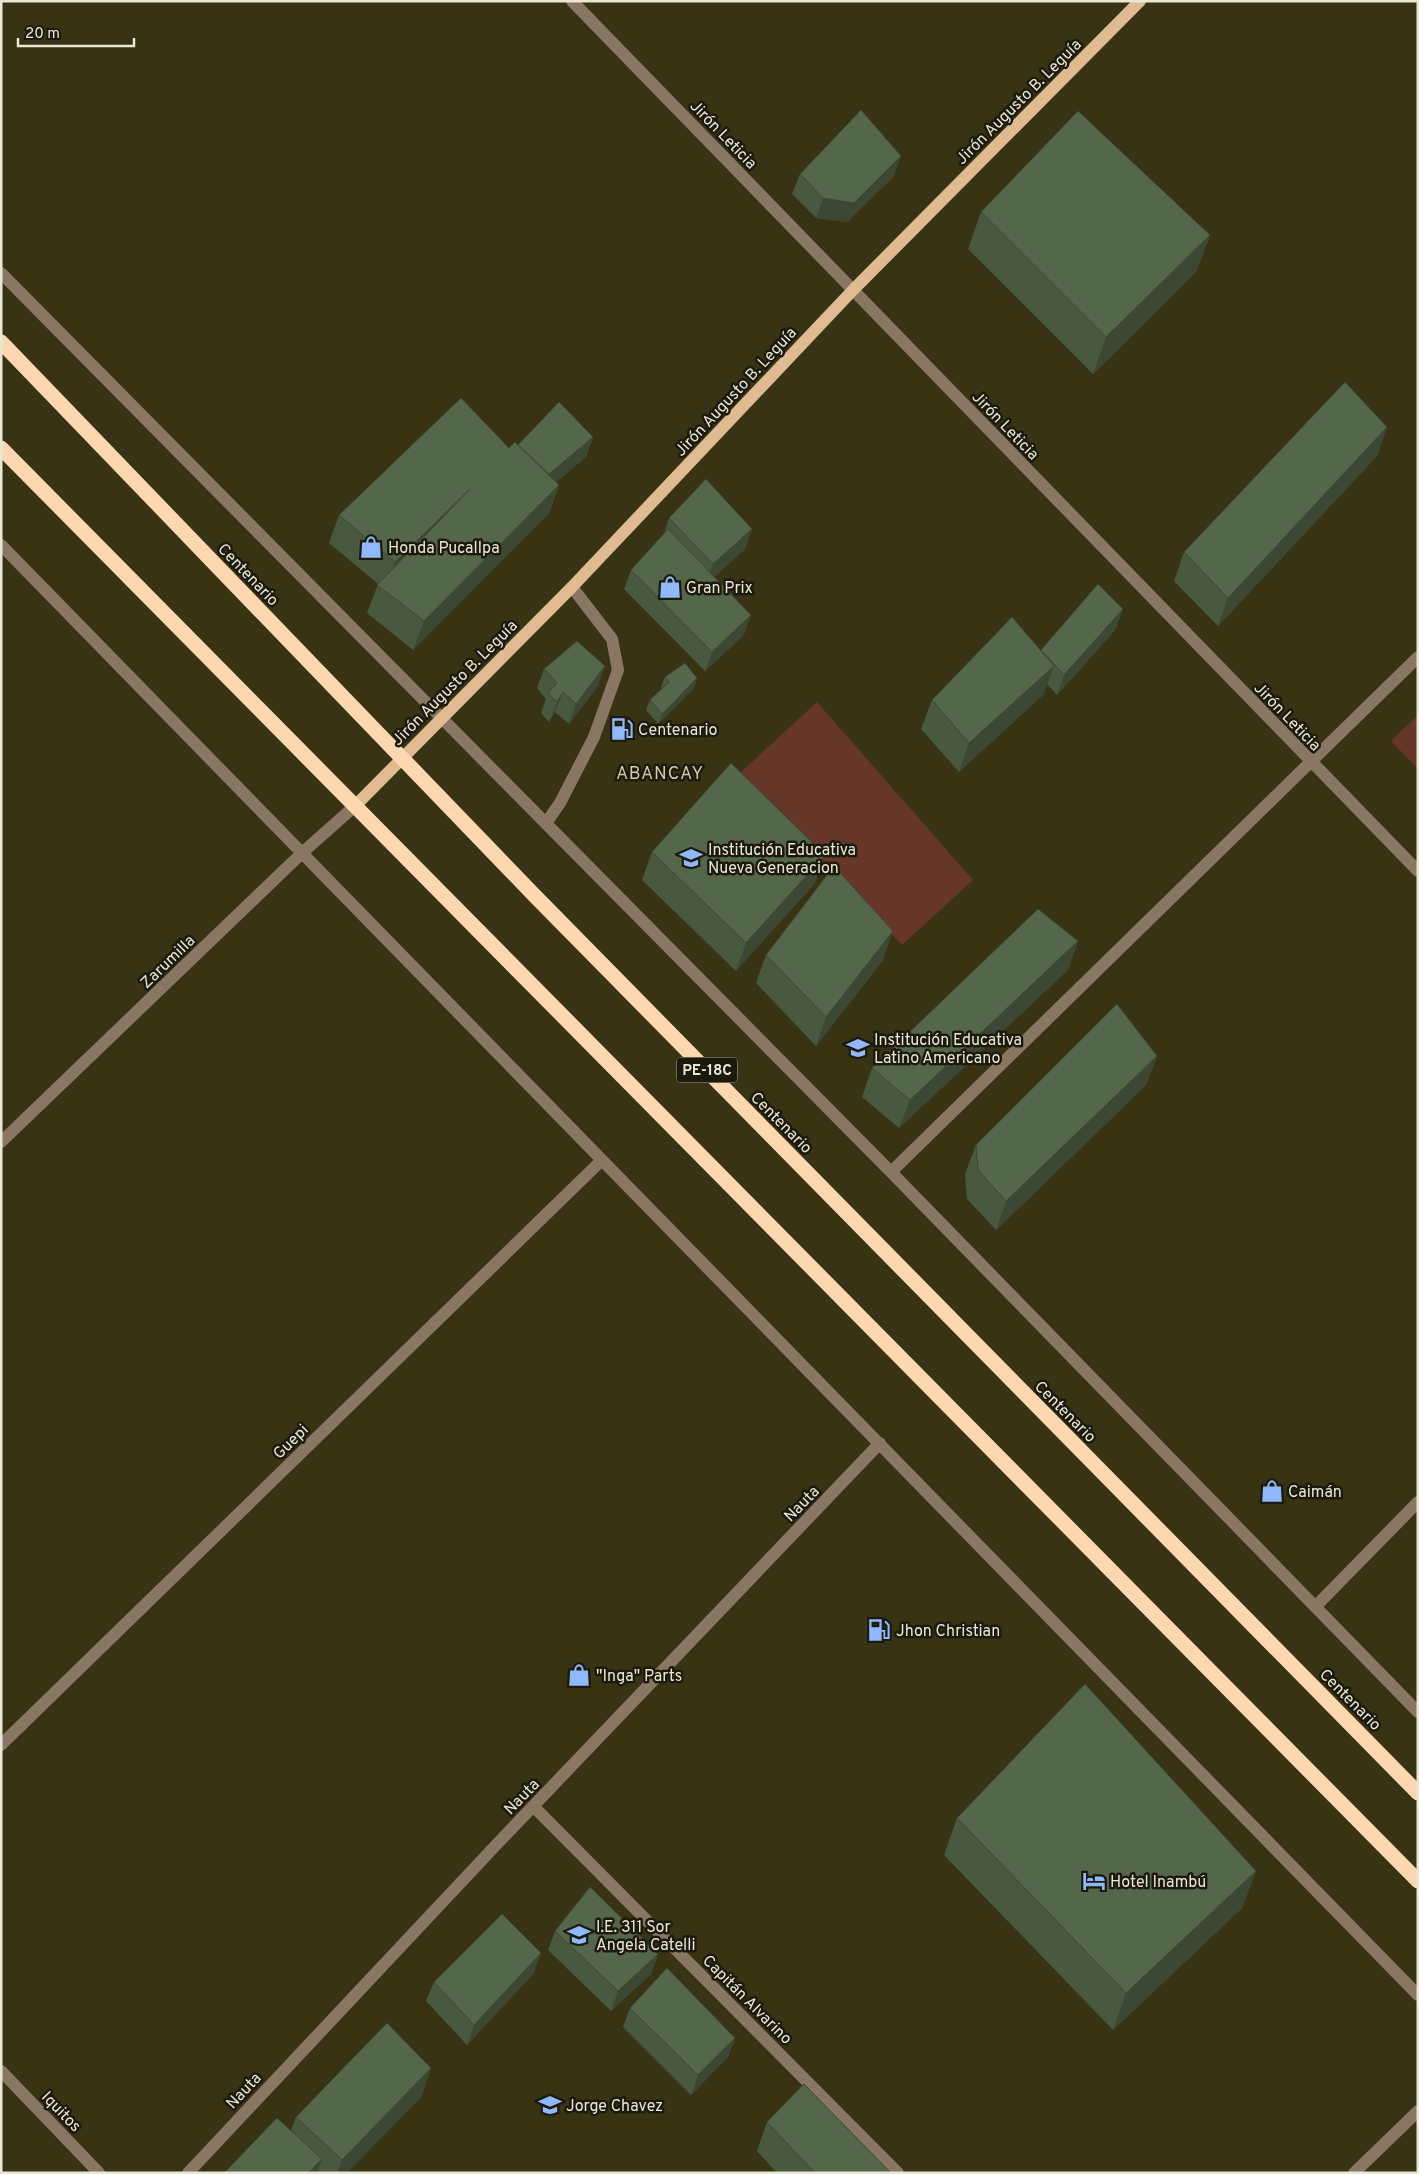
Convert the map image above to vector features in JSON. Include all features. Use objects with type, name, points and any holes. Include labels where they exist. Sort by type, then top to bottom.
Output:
[{"type":"highway","name":"Centenario","points":[[1,342],[541,902],[1418,1792]]},
{"type":"highway","points":[[1,448],[356,804],[1418,1881]]},
{"type":"main road","name":"Jirón Augusto B. Leguía","points":[[356,804],[440,717],[572,587],[853,290],[1140,1]]},
{"type":"street","name":"Jirón Leticia","points":[[572,1],[1418,871]]},
{"type":"street","points":[[1,273],[891,1172],[1418,1712]]},
{"type":"street","points":[[1,545],[1418,1995]]},
{"type":"street","points":[[546,823],[560,803],[594,737],[618,670],[612,639],[572,587]]},
{"type":"street","points":[[891,1172],[1418,657]]},
{"type":"street","name":"Zarumilla","points":[[1,1142],[302,853],[356,804]]},
{"type":"street","name":"Guepi","points":[[1,1745],[602,1160]]},
{"type":"street","name":"Nauta","points":[[188,2173],[533,1806],[880,1443]]},
{"type":"street","points":[[1315,1608],[1418,1502]]},
{"type":"street","name":"Capitán Alvarino","points":[[533,1806],[898,2173]]},
{"type":"street","name":"Iquitos","points":[[1,2071],[100,2173]]},
{"type":"street","points":[[1354,2173],[1418,2112]]},
{"type":"shaded area","points":[[817,702],[973,880],[902,945],[738,775]]},
{"type":"shaded area","points":[[1418,715],[1418,769],[1391,741]]},
{"type":"building","points":[[861,110],[901,156],[854,203],[823,198],[800,174]]},
{"type":"building","points":[[1078,111],[1210,235],[1106,337],[981,212]]},
{"type":"building","points":[[1345,382],[1387,427],[1228,598],[1184,552]]},
{"type":"building","points":[[461,398],[509,448],[515,442],[559,485],[424,621],[377,585],[470,489],[395,562],[339,515]]},
{"type":"building","points":[[559,402],[593,437],[549,474],[518,445]]},
{"type":"building","points":[[706,479],[752,529],[713,564],[669,518]]},
{"type":"building","points":[[668,529],[751,615],[712,652],[631,570]]},
{"type":"building","points":[[1098,584],[1123,609],[1064,675],[1041,650]]},
{"type":"building","points":[[1012,617],[1054,666],[969,743],[932,700]]},
{"type":"building","points":[[577,641],[605,666],[576,704],[563,692],[557,702],[548,693],[557,683],[544,669]]},
{"type":"building","points":[[685,663],[697,678],[662,714],[650,700],[669,682],[665,677]]},
{"type":"building","points":[[731,763],[825,855],[746,943],[652,852]]},
{"type":"building","points":[[834,866],[893,931],[826,1017],[766,955]]},
{"type":"building","points":[[1038,909],[1078,941],[910,1100],[872,1068]]},
{"type":"building","points":[[1117,1004],[1157,1056],[1006,1201],[978,1170],[976,1145]]},
{"type":"building","name":"Hotel Inambú","points":[[1085,1684],[1256,1871],[1126,1993],[957,1818]]},
{"type":"building","points":[[590,1887],[658,1954],[618,1991],[555,1931]]},
{"type":"building","points":[[502,1914],[541,1953],[474,2025],[434,1982]]},
{"type":"building","points":[[667,1968],[735,2038],[698,2075],[630,2008]]},
{"type":"building","points":[[387,2023],[431,2068],[342,2160],[296,2117]]},
{"type":"building","points":[[804,2084],[891,2173],[815,2173],[767,2122]]},
{"type":"building","points":[[277,2118],[322,2159],[308,2173],[224,2173]]},
{"type":"place","name":"Honda Pucallpa","points":[[371,547]]},
{"type":"place","name":"Gran Prix","points":[[670,587]]},
{"type":"place","name":"Centenario","points":[[622,729]]},
{"type":"place","name":"Institución Educativa Nueva Generacion","points":[[691,858]]},
{"type":"place","name":"Institución Educativa Latino Americano","points":[[858,1048]]},
{"type":"place","name":"Caimán","points":[[1272,1491]]},
{"type":"place","name":"Jhon Christian","points":[[879,1630]]},
{"type":"place","name":"\"Inga\" Parts","points":[[579,1675]]},
{"type":"place","name":"Hotel Inambú","points":[[1094,1881]]},
{"type":"place","name":"I.E. 311 Sor Angela Catelli","points":[[579,1935]]},
{"type":"place","name":"Jorge Chavez","points":[[550,2105]]},
{"type":"district","name":"ABANCAY","points":[[660,773]]}]
